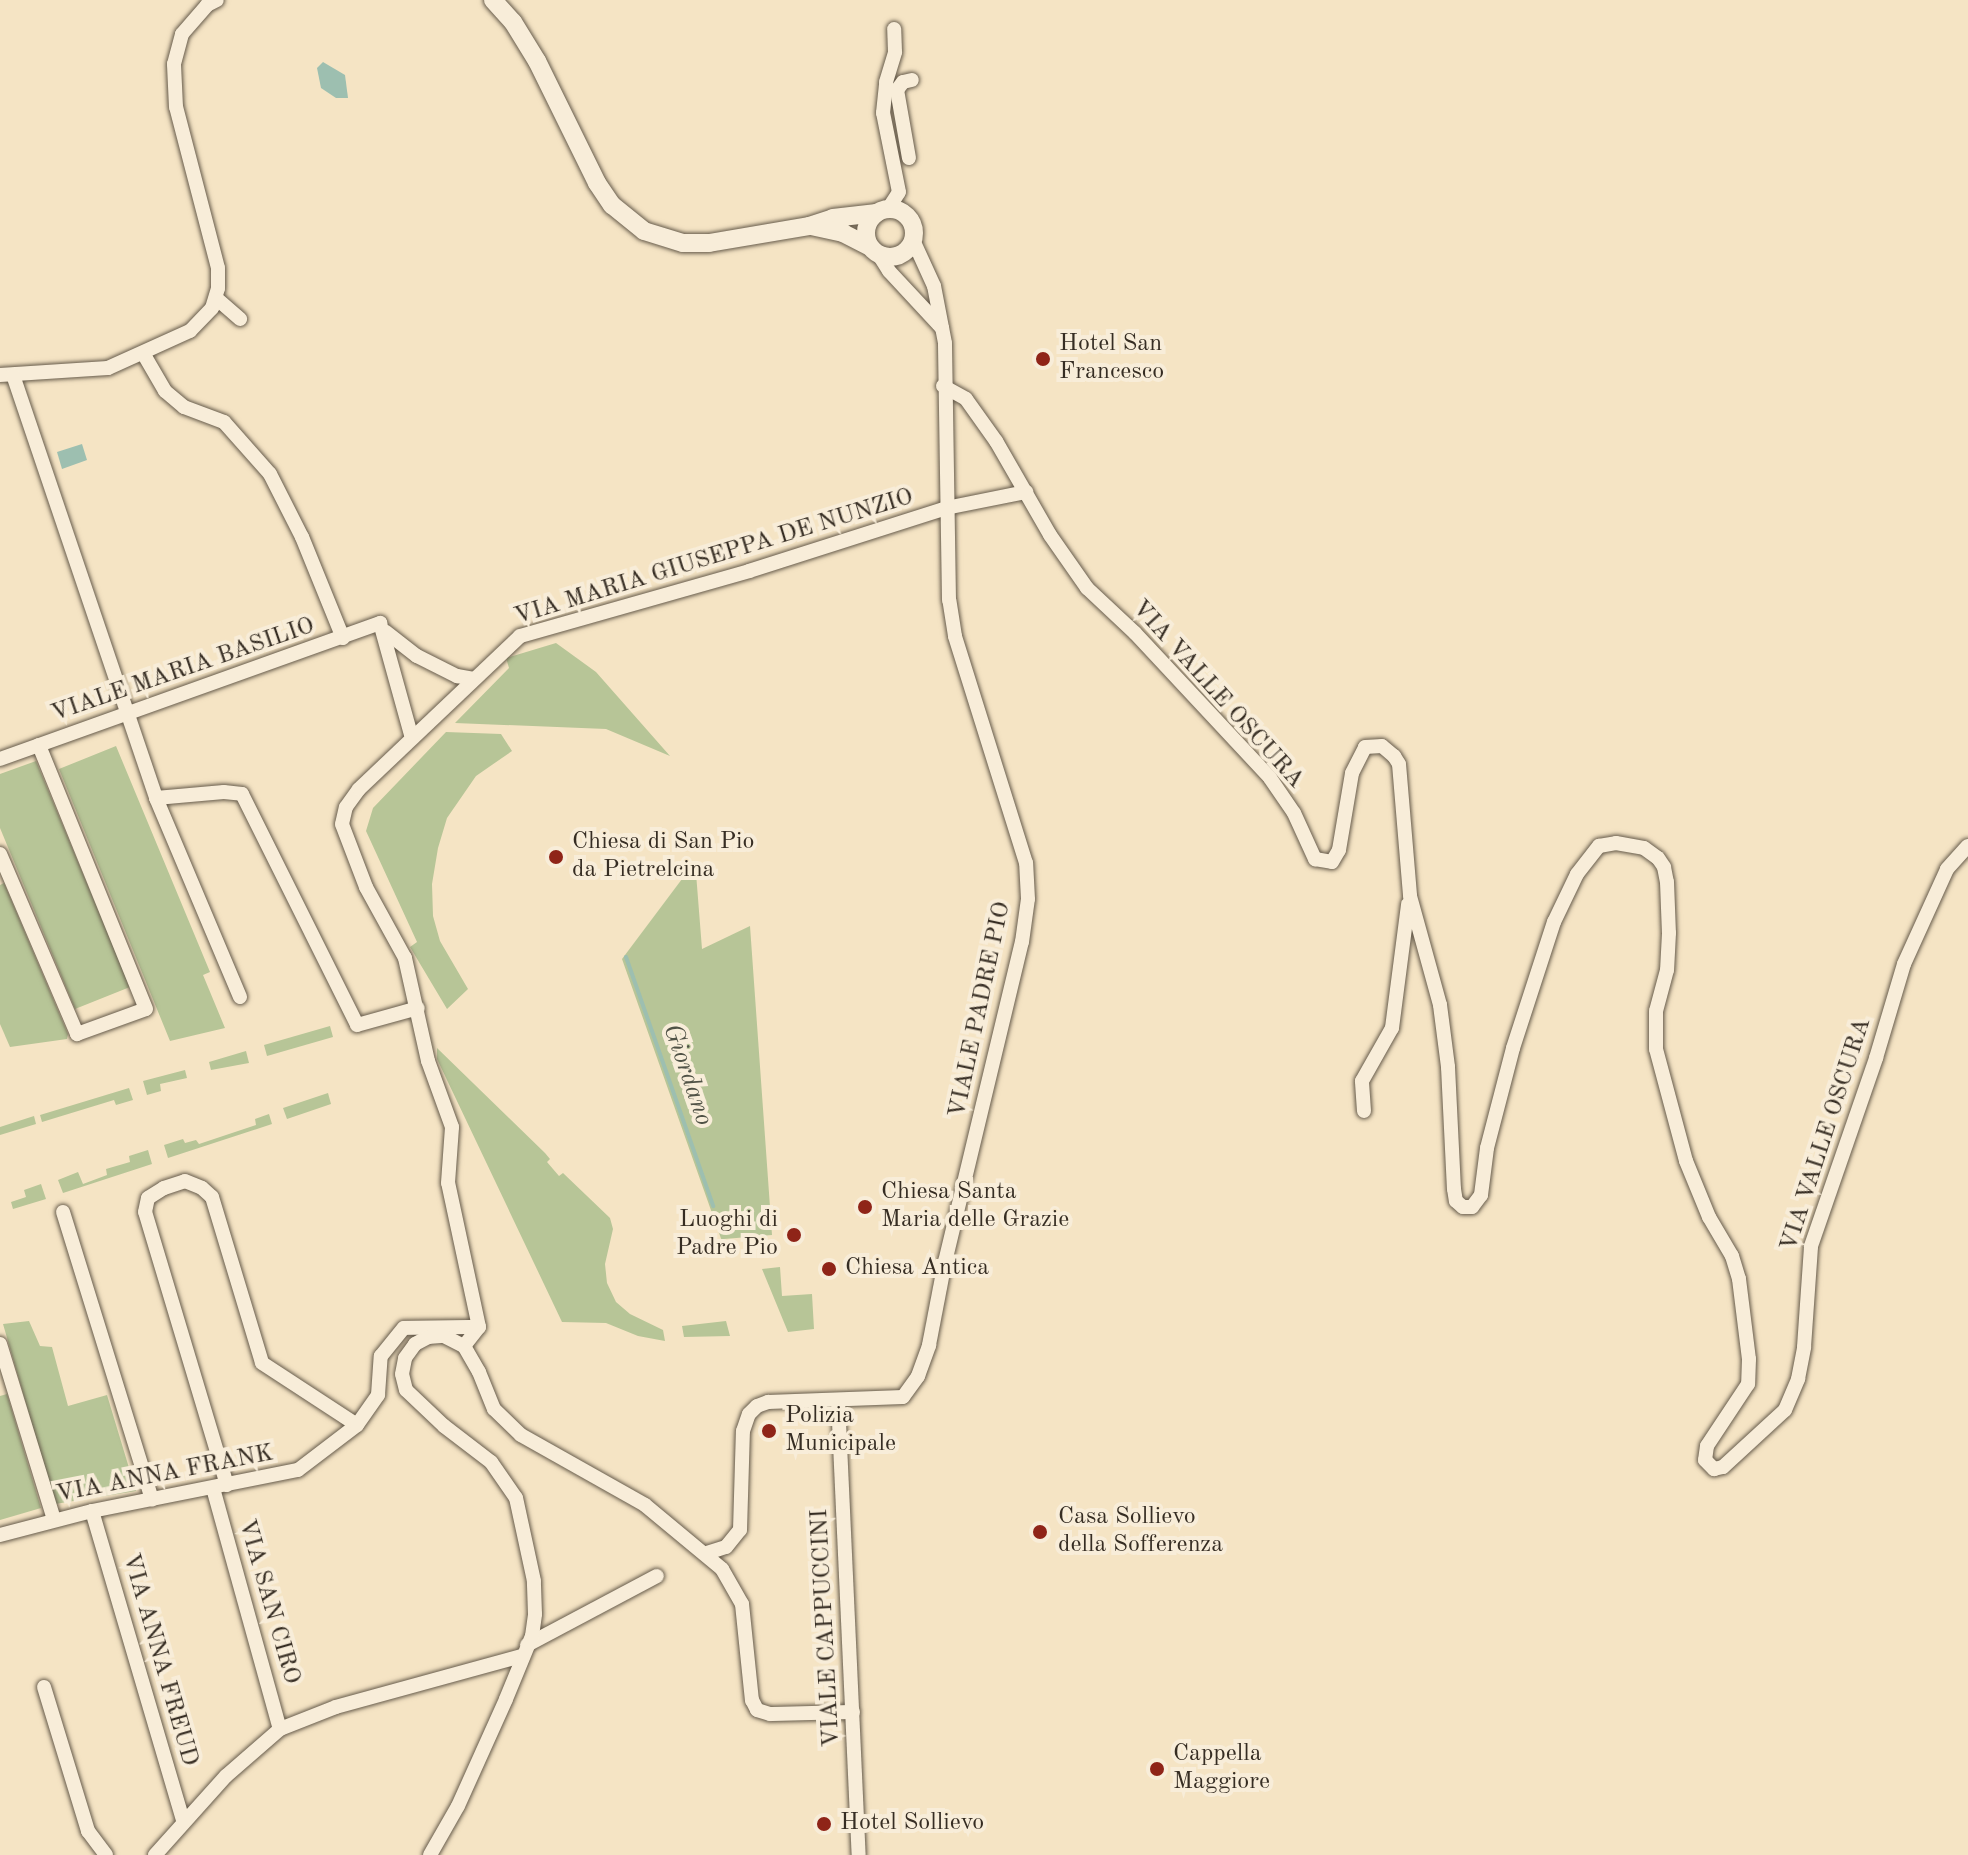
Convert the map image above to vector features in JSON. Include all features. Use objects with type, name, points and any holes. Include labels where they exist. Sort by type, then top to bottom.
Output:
[{"type":"street","points":[[217,0],[207,5],[182,34],[174,64],[176,107],[218,268],[216,298],[199,325],[108,368],[6,375],[156,798],[240,997]]},
{"type":"street","points":[[493,0],[537,61],[597,183],[612,205],[628,220],[664,239],[709,243],[883,211],[909,218],[913,240],[898,256],[874,250],[843,233],[809,226]]},
{"type":"street","points":[[894,29],[895,52],[883,113],[899,192],[867,228],[874,250],[889,271],[942,328]]},
{"type":"street","points":[[909,158],[897,90],[903,82],[912,80]]},
{"type":"street","name":"VIALE PADRE PIO","points":[[838,1400],[903,1397],[923,1365],[1022,942],[1028,899],[1026,863],[955,636],[949,600],[942,328],[934,286],[913,240]]},
{"type":"street","points":[[216,298],[240,319]]},
{"type":"street","points":[[143,353],[165,391],[184,407],[224,422],[270,474],[302,537],[343,638]]},
{"type":"street","name":"VIA VALLE OSCURA","points":[[943,386],[966,399],[996,441],[1087,588],[1135,633],[1270,778],[1294,813],[1315,859],[1326,863],[1336,857],[1352,773],[1365,747],[1382,746],[1394,756],[1399,764],[1410,896],[1440,1005],[1448,1067],[1456,1201],[1472,1207],[1481,1195],[1487,1148],[1513,1048],[1554,922],[1577,874],[1599,846],[1616,843],[1644,848],[1664,867],[1669,933],[1667,970],[1656,1011],[1656,1049],[1690,1173],[1709,1217],[1732,1256],[1739,1279],[1749,1359],[1748,1384],[1707,1446],[1705,1460],[1714,1469],[1723,1467],[1785,1410],[1798,1379],[1805,1335],[1811,1246],[1876,1058],[1904,964],[1947,869],[1968,846]]},
{"type":"street","name":"VIA MARIA GIUSEPPA DE NUNZIO","points":[[418,1008],[405,958],[366,887],[342,824],[346,807],[359,789],[520,636],[749,571],[946,508],[1026,492]]},
{"type":"street","points":[[383,627],[417,656],[457,676],[474,679]]},
{"type":"street","points":[[383,627],[412,738]]},
{"type":"street","name":"VIALE MARIA BASILIO","points":[[0,759],[343,638],[383,627]]},
{"type":"street","points":[[0,854],[77,1034],[146,1009],[39,745]]},
{"type":"street","points":[[156,798],[224,792],[242,794],[357,1025],[418,1008],[428,1061],[452,1127],[448,1183],[479,1327],[464,1346]]},
{"type":"street","points":[[1364,1111],[1362,1081],[1392,1028],[1401,939],[1410,896]]},
{"type":"street","name":"VIA SAN CIRO","points":[[280,1729],[220,1486],[145,1212],[148,1198],[164,1188],[185,1181],[202,1188],[212,1197],[262,1363],[357,1425]]},
{"type":"street","points":[[63,1212],[152,1500]]},
{"type":"street","name":"VIA ANNA FRANK","points":[[0,1535],[54,1519],[298,1470],[357,1425],[378,1395],[381,1356],[404,1328],[479,1327]]},
{"type":"street","points":[[430,1855],[458,1806],[524,1651],[535,1614],[534,1581],[516,1498],[491,1462],[444,1426],[406,1390],[403,1382],[405,1358],[422,1340],[444,1336],[464,1346],[494,1409],[521,1435],[645,1505],[707,1553],[730,1579],[742,1604],[752,1700],[757,1710],[775,1714],[853,1712]]},
{"type":"street","points":[[0,1344],[6,1385],[54,1519]]},
{"type":"street","points":[[707,1553],[726,1547],[740,1530],[743,1431],[749,1414],[768,1402],[838,1400]]},
{"type":"street","name":"VIALE CAPPUCCINI","points":[[838,1400],[859,1855]]},
{"type":"street","name":"VIA ANNA FREUD","points":[[92,1511],[183,1821]]},
{"type":"street","points":[[155,1855],[183,1821],[280,1729],[336,1707],[524,1651],[657,1576]]},
{"type":"street","points":[[44,1687],[88,1831],[106,1855]]},
{"type":"green space","points":[[556,643],[596,672],[670,756],[606,729],[455,723],[509,668],[506,658]]},
{"type":"green space","points":[[446,732],[501,734],[512,751],[476,776],[447,818],[438,848],[432,884],[433,916],[440,941],[468,989],[447,1009],[410,947],[417,942],[366,831],[373,808]]},
{"type":"green space","points":[[116,746],[210,972],[203,975],[225,1028],[170,1041],[59,769]]},
{"type":"green space","points":[[36,761],[130,987],[75,1009],[0,828],[0,774]]},
{"type":"green space","points":[[688,871],[696,873],[702,949],[750,926],[772,1235],[724,1239],[724,1247],[622,959]]},
{"type":"green space","points":[[4,883],[68,1034],[67,1039],[10,1047],[0,1024],[0,885]]},
{"type":"green space","points":[[330,1026],[333,1037],[267,1056],[264,1045]]},
{"type":"green space","points":[[437,1048],[545,1153],[550,1159],[547,1162],[559,1176],[563,1173],[610,1218],[613,1229],[605,1264],[607,1283],[616,1302],[630,1314],[663,1330],[665,1341],[638,1336],[606,1323],[562,1322],[437,1059]]},
{"type":"green space","points":[[246,1051],[249,1063],[211,1070],[209,1062]]},
{"type":"green space","points":[[185,1070],[187,1078],[160,1084],[161,1091],[147,1095],[143,1081]]},
{"type":"green space","points":[[129,1088],[133,1100],[116,1105],[114,1100],[42,1122],[40,1115]]},
{"type":"green space","points":[[328,1093],[331,1104],[287,1119],[283,1108]]},
{"type":"green space","points":[[269,1114],[272,1124],[168,1158],[164,1145],[183,1139],[185,1143],[196,1140],[199,1144],[256,1125],[255,1119]]},
{"type":"green space","points":[[34,1116],[36,1124],[0,1135],[0,1127]]},
{"type":"green space","points":[[148,1150],[152,1164],[63,1193],[58,1180],[78,1172],[83,1184],[107,1175],[106,1169],[130,1162],[129,1156]]},
{"type":"green space","points":[[41,1184],[46,1199],[13,1209],[11,1202],[26,1197],[24,1190]]},
{"type":"green space","points":[[780,1267],[782,1296],[812,1294],[814,1329],[788,1332],[762,1269]]},
{"type":"green space","points":[[29,1321],[40,1346],[52,1347],[68,1406],[107,1395],[136,1491],[55,1504],[3,1324]]},
{"type":"green space","points":[[726,1321],[730,1336],[684,1337],[682,1326]]},
{"type":"green space","points":[[7,1394],[41,1508],[0,1520],[0,1396]]},
{"type":"shaded area","points":[[323,62],[345,75],[348,98],[336,98],[321,88],[317,68]]},
{"type":"shaded area","points":[[82,444],[87,460],[62,469],[57,452]]},
{"type":"waterway","name":"Giordano","points":[[626,957],[713,1206]]},
{"type":"place","name":"Hotel San Francesco","points":[[1043,359]]},
{"type":"place","name":"Chiesa di San Pio da Pietrelcina","points":[[556,857]]},
{"type":"place","name":"Chiesa Santa Maria delle Grazie","points":[[865,1207]]},
{"type":"place","name":"Luoghi di Padre Pio","points":[[794,1235]]},
{"type":"place","name":"Chiesa Antica","points":[[829,1269]]},
{"type":"place","name":"Polizia Municipale","points":[[769,1431]]},
{"type":"place","name":"Casa Sollievo della Sofferenza","points":[[1040,1532]]},
{"type":"place","name":"Cappella Maggiore","points":[[1157,1769]]},
{"type":"place","name":"Hotel Sollievo","points":[[824,1824]]}]
